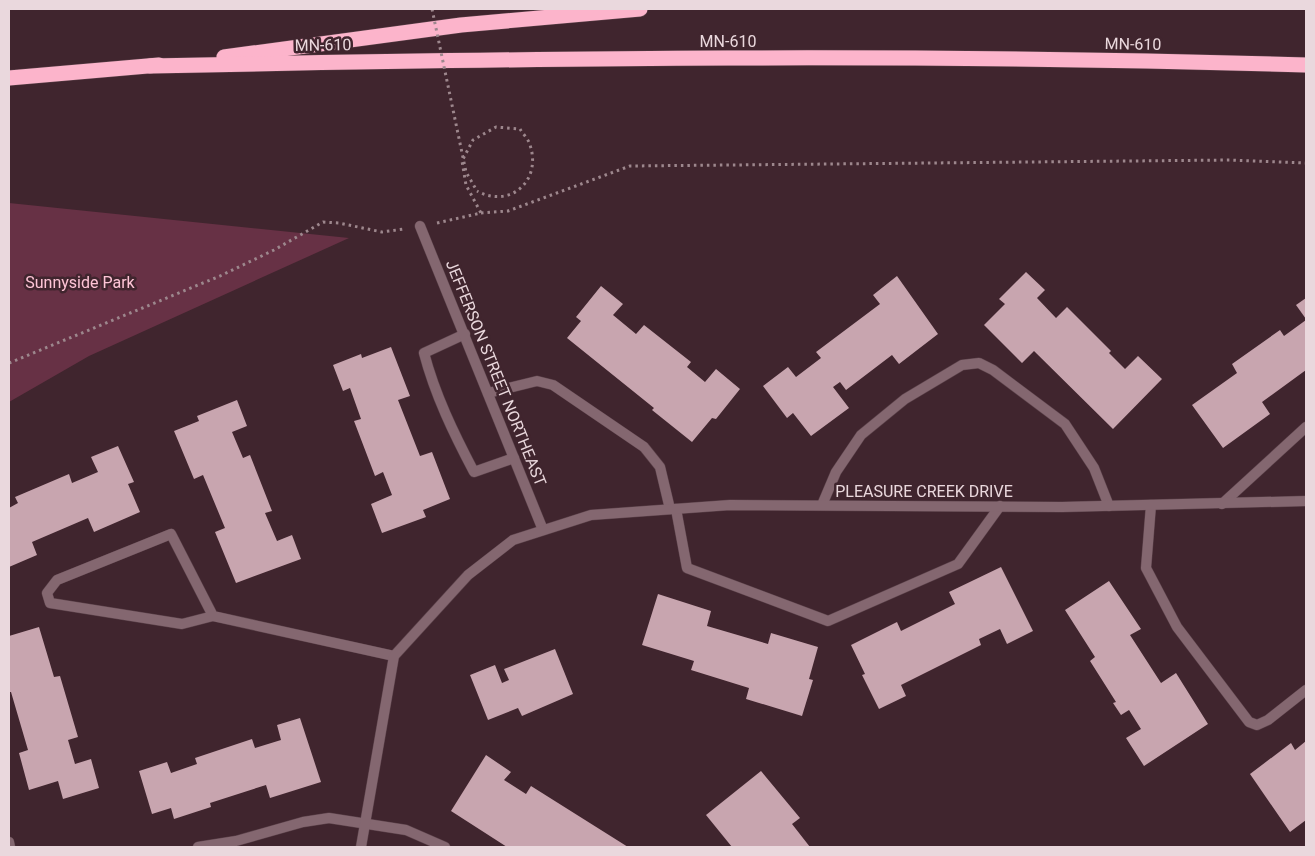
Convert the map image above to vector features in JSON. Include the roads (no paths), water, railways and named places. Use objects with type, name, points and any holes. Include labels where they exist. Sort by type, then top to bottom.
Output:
[{"type":"highway","points":[[9,78],[150,66],[461,25],[640,9]]},
{"type":"highway","name":"MN-610","points":[[150,66],[566,58],[979,59],[1306,65]]},
{"type":"street","name":"JEFFERSON STREET NORTHEAST","points":[[420,226],[543,530]]},
{"type":"street","points":[[465,334],[424,353],[431,380],[474,472],[514,458]]},
{"type":"street","points":[[822,505],[836,472],[861,435],[905,399],[962,366],[980,363],[993,370],[1064,424],[1094,468],[1109,506]]},
{"type":"street","points":[[488,393],[537,381],[553,385],[644,447],[660,467],[673,509],[687,568],[828,621],[958,564],[1000,506]]},
{"type":"street","points":[[1222,504],[1306,427]]},
{"type":"street","name":"PLEASURE CREEK DRIVE","points":[[394,656],[468,575],[513,540],[590,515],[730,505],[1151,506],[1306,501]]},
{"type":"street","points":[[1151,506],[1146,568],[1177,627],[1249,722],[1257,725],[1268,720],[1306,690]]},
{"type":"street","points":[[213,616],[171,534],[57,580],[47,592],[50,603],[182,624],[213,616],[394,656],[361,847]]},
{"type":"street","points":[[198,847],[236,841],[302,822],[329,818],[406,830],[445,847]]},
{"type":"street","points":[[9,842],[10,847]]},
{"type":"park label","name":"Sunnyside Park","points":[[80,282]]}]
